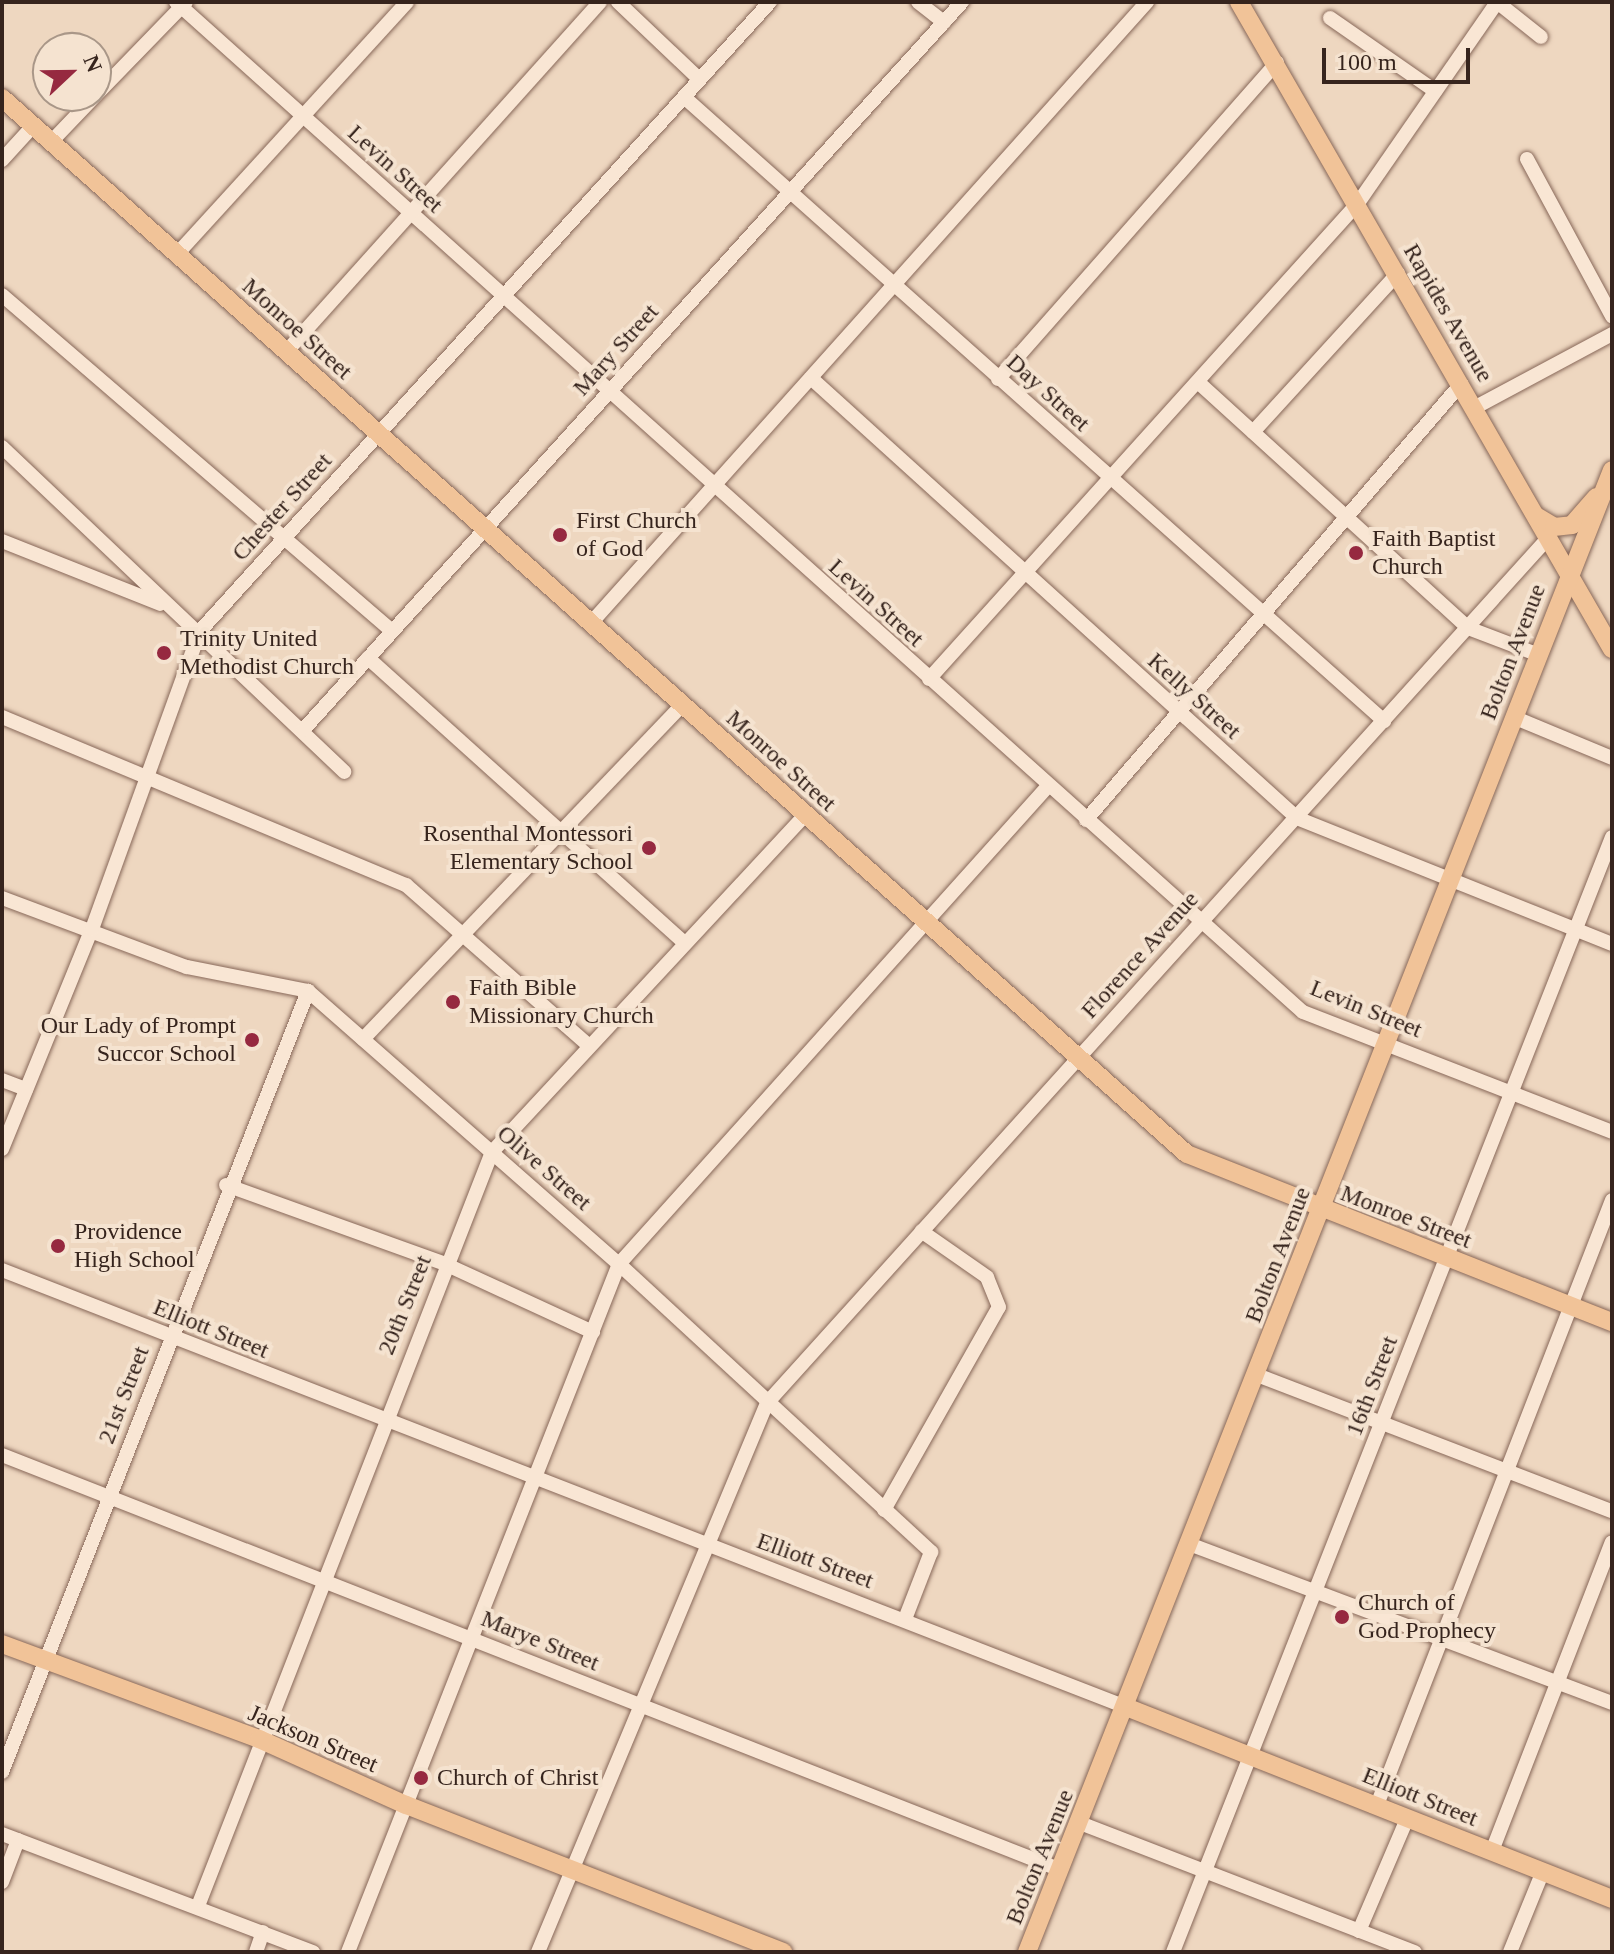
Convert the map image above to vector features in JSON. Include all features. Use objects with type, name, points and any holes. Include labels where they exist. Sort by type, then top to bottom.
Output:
[{"type":"main road","name":"Rapides Avenue","points":[[1239,2],[1358,203],[1612,649]]},
{"type":"main road","name":"Monroe Street","points":[[2,98],[1187,1154],[1320,1211],[1612,1322]]},
{"type":"main road","name":"Bolton Avenue","points":[[1027,1952],[1388,1043],[1568,574],[1607,496],[1612,470]]},
{"type":"main road","points":[[1535,516],[1562,528],[1587,500],[1607,496]]},
{"type":"main road","name":"Jackson Street","points":[[2,1644],[259,1739],[406,1805],[783,1952]]},
{"type":"main road","name":"Elliott Street","points":[[1126,1707],[1612,1899]]},
{"type":"street","points":[[177,254],[305,118],[407,2]]},
{"type":"street","points":[[286,352],[414,216],[600,2]]},
{"type":"street","points":[[618,2],[699,79]]},
{"type":"street","name":"Chester Street","points":[[2,1149],[92,929],[143,773],[200,631],[770,2]]},
{"type":"street","points":[[918,2],[944,22]]},
{"type":"street","name":"Mary Street","points":[[304,729],[962,2]]},
{"type":"street","points":[[591,623],[1147,2]]},
{"type":"street","points":[[929,679],[1358,203],[1497,2],[1541,37]]},
{"type":"street","points":[[112,79],[181,4]]},
{"type":"street","name":"Levin Street","points":[[181,4],[503,297],[1303,1012],[1612,1132]]},
{"type":"street","points":[[1330,18],[1435,91]]},
{"type":"street","points":[[998,379],[1277,63]]},
{"type":"street","name":"Day Street","points":[[684,97],[1384,721]]},
{"type":"street","points":[[51,142],[80,112]]},
{"type":"street","points":[[2,160],[33,126]]},
{"type":"street","points":[[1527,159],[1612,316]]},
{"type":"street","points":[[1253,432],[1398,273]]},
{"type":"street","points":[[2,295],[288,534],[392,631]]},
{"type":"street","points":[[1474,408],[1612,334]]},
{"type":"street","name":"Kelly Street","points":[[811,378],[1023,575],[1297,818],[1612,944]]},
{"type":"street","points":[[1199,383],[1468,628],[1539,655]]},
{"type":"street","points":[[1086,820],[1461,384]]},
{"type":"street","points":[[2,447],[168,607],[200,631],[304,729],[344,772]]},
{"type":"street","name":"Florence Avenue","points":[[538,1952],[767,1403],[1548,538]]},
{"type":"street","points":[[2,541],[168,607]]},
{"type":"street","points":[[368,658],[563,830],[681,940]]},
{"type":"street","points":[[363,1039],[463,929],[682,705]]},
{"type":"street","points":[[2,717],[143,773],[406,885],[463,929],[586,1043]]},
{"type":"street","points":[[1513,717],[1612,758]]},
{"type":"street","points":[[348,1952],[619,1264],[928,924],[1048,786]]},
{"type":"street","name":"20th Street","points":[[198,1906],[381,1421],[492,1152],[681,940],[805,815]]},
{"type":"street","name":"16th Street","points":[[1173,1952],[1612,837]]},
{"type":"street","name":"Olive Street","points":[[2,898],[92,929],[187,967],[308,991],[619,1264],[931,1552],[905,1619]]},
{"type":"street","name":"21st Street","points":[[2,1772],[170,1339],[226,1185],[308,991]]},
{"type":"street","points":[[2,1080],[26,1089]]},
{"type":"street","points":[[226,1185],[445,1264],[593,1332]]},
{"type":"street","points":[[1377,1805],[1612,1200]]},
{"type":"street","points":[[884,1510],[999,1307],[987,1277],[921,1231]]},
{"type":"street","name":"Elliott Street","points":[[2,1270],[534,1481],[707,1548],[905,1619],[1126,1707]]},
{"type":"street","points":[[1257,1375],[1612,1511]]},
{"type":"street","name":"Marye Street","points":[[2,1455],[1061,1870]]},
{"type":"street","points":[[1492,1851],[1612,1542]]},
{"type":"street","points":[[1189,1544],[1612,1703]]},
{"type":"street","points":[[1359,1931],[1407,1819]]},
{"type":"street","points":[[1080,1823],[1415,1952]]},
{"type":"street","points":[[2,1834],[313,1952]]},
{"type":"street","points":[[2,1882],[18,1840]]},
{"type":"street","points":[[1510,1952],[1543,1871]]},
{"type":"street","points":[[256,1952],[263,1932]]},
{"type":"place","name":"First Church of God","points":[[560,535]]},
{"type":"place","name":"Faith Baptist Church","points":[[1356,553]]},
{"type":"place","name":"Trinity United Methodist Church","points":[[164,653]]},
{"type":"place","name":"Rosenthal Montessori Elementary School","points":[[649,848]]},
{"type":"place","name":"Faith Bible Missionary Church","points":[[453,1002]]},
{"type":"place","name":"Our Lady of Prompt Succor School","points":[[252,1040]]},
{"type":"place","name":"Providence High School","points":[[58,1246]]},
{"type":"place","name":"Church of God Prophecy","points":[[1342,1617]]},
{"type":"place","name":"Church of Christ","points":[[421,1778]]}]
